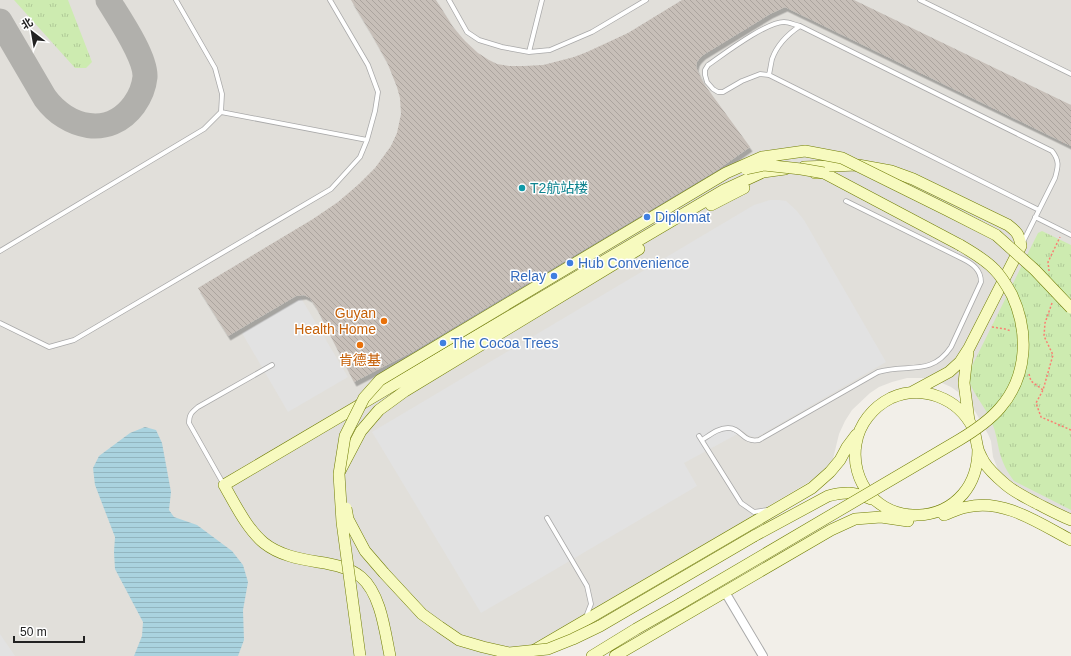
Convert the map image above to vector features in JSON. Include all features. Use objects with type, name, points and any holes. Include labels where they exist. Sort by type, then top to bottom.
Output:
[{"type":"main road","points":[[360,656],[342,522],[339,474],[345,436],[364,398],[380,380],[726,173],[762,157],[805,151],[842,158],[996,235],[1035,270],[1071,308]]},
{"type":"main road","points":[[592,656],[975,431],[1001,407],[1016,382],[1021,368],[1023,349],[1022,323],[1017,306],[1003,279],[995,269],[978,256],[824,173],[764,165],[726,173]]},
{"type":"main road","points":[[390,656],[381,611],[368,586],[360,577],[345,568],[332,564],[303,560],[288,556],[264,543],[254,533],[224,485],[717,194],[763,172],[794,168],[858,165],[891,171],[913,178],[1008,225],[1017,232],[1020,239],[1020,246],[969,348],[960,362],[949,372],[912,392],[898,396],[876,407],[869,414],[840,460],[830,472],[812,488],[524,656]]},
{"type":"main road","points":[[824,173],[793,172],[767,178],[709,206],[405,391],[379,410],[361,431],[339,474],[348,519],[365,551],[422,614],[459,640],[509,653],[548,649],[600,626],[754,536],[828,496],[841,493],[858,493],[902,514],[927,520],[941,513],[964,494],[974,477],[978,449]]},
{"type":"main road","points":[[969,348],[964,383],[969,422],[976,439],[978,449],[985,464],[1006,485],[1017,493],[1071,520]]},
{"type":"main road","points":[[912,392],[922,392],[940,397],[957,407],[969,422]]},
{"type":"main road","points":[[859,431],[855,450],[856,465],[860,478],[870,495],[885,507]]},
{"type":"main road","points":[[615,656],[831,530],[855,519],[881,518],[914,522],[927,520],[968,506],[987,505],[1015,511],[1071,540]]},
{"type":"main road","points":[[902,514],[931,514],[949,506]]},
{"type":"street","points":[[725,592],[763,656]]},
{"type":"lane","points":[[0,251],[204,129],[221,112],[222,94],[215,68],[176,0]]},
{"type":"lane","points":[[0,323],[49,347],[74,340],[331,189],[360,157],[367,140],[375,111],[378,92],[368,65],[330,0]]},
{"type":"lane","points":[[449,0],[467,32],[479,40],[502,47],[529,52],[550,50],[592,32],[646,0]]},
{"type":"lane","points":[[529,52],[542,0]]},
{"type":"lane","points":[[920,0],[1071,74]]},
{"type":"lane","points":[[1020,246],[1035,218],[1039,210],[1055,178],[1058,167],[1056,156],[1052,151],[800,26],[785,22],[776,23],[763,28],[708,66],[705,70],[707,82],[718,92],[723,92],[742,81],[760,74],[769,75],[1039,210]]},
{"type":"lane","points":[[769,75],[772,58],[777,48],[786,37],[800,26]]},
{"type":"lane","points":[[221,112],[367,140]]},
{"type":"lane","points":[[702,440],[714,432],[728,428],[738,431],[751,441],[759,440],[878,372],[932,364],[946,355],[952,347],[981,282],[979,272],[964,259],[846,201]]},
{"type":"lane","points":[[1035,218],[1071,235]]},
{"type":"lane","points":[[224,485],[189,423],[189,417],[198,407],[272,365]]},
{"type":"lane","points":[[700,436],[741,503],[754,512],[776,509]]},
{"type":"lane","points":[[547,518],[587,586],[591,604],[584,621]]},
{"type":"path","points":[[1050,275],[1048,262],[1063,231]]},
{"type":"path","points":[[1053,302],[1045,323],[1044,336],[1053,355],[1043,390],[1036,403],[1041,417],[1071,430]]},
{"type":"shaded area","points":[[0,0],[1071,0],[1071,518],[1019,494],[999,472],[993,457],[991,441],[968,399],[951,387],[931,378],[907,378],[879,387],[870,393],[852,410],[839,434],[833,459],[827,469],[814,479],[532,647],[513,656],[0,656]]},
{"type":"shaded area","points":[[770,200],[786,201],[804,220],[886,362],[757,437],[748,435],[743,431],[684,463],[697,486],[481,613],[372,432],[754,205]]},
{"type":"shaded area","points":[[301,298],[348,377],[288,412],[242,333]]},
{"type":"shaded area","points":[[0,634],[15,656],[0,656]]},
{"type":"green space","points":[[14,0],[68,0],[92,62],[86,68],[75,68]]},
{"type":"green space","points":[[1042,231],[1071,245],[1071,510],[1014,481],[1002,459],[990,418],[972,388],[970,381],[970,370],[1038,233]]},
{"type":"water","points":[[145,427],[156,430],[162,443],[171,492],[169,510],[174,517],[197,525],[232,551],[243,565],[248,582],[243,610],[244,640],[238,656],[134,656],[142,636],[143,622],[115,569],[115,537],[95,485],[93,468],[99,456],[130,433]]},
{"type":"building","name":"T2航站楼","points":[[351,0],[436,0],[453,27],[478,53],[497,64],[524,66],[543,65],[587,52],[628,33],[682,0],[854,0],[1071,105],[1071,146],[785,7],[770,14],[703,55],[697,62],[696,67],[704,84],[750,147],[717,170],[412,352],[354,382],[310,298],[304,295],[296,296],[228,336],[198,288],[313,219],[338,202],[375,168],[391,146],[397,133],[401,114],[400,98],[397,87],[387,62]]},
{"type":"taxiway","points":[[0,21],[45,98],[54,108],[65,117],[76,122],[88,126],[101,126],[124,116],[134,105],[144,85],[145,77],[144,69],[137,49],[108,0]]},
{"type":"place","name":"T2航站楼","points":[[522,188]]},
{"type":"place","name":"Diplomat","points":[[647,217]]},
{"type":"place","name":"Hub Convenience","points":[[570,263]]},
{"type":"place","name":"Relay","points":[[554,276]]},
{"type":"place","name":"Guyan Health Home","points":[[384,321]]},
{"type":"place","name":"The Cocoa Trees","points":[[443,343]]},
{"type":"place","name":"肯德基","points":[[360,345]]}]
